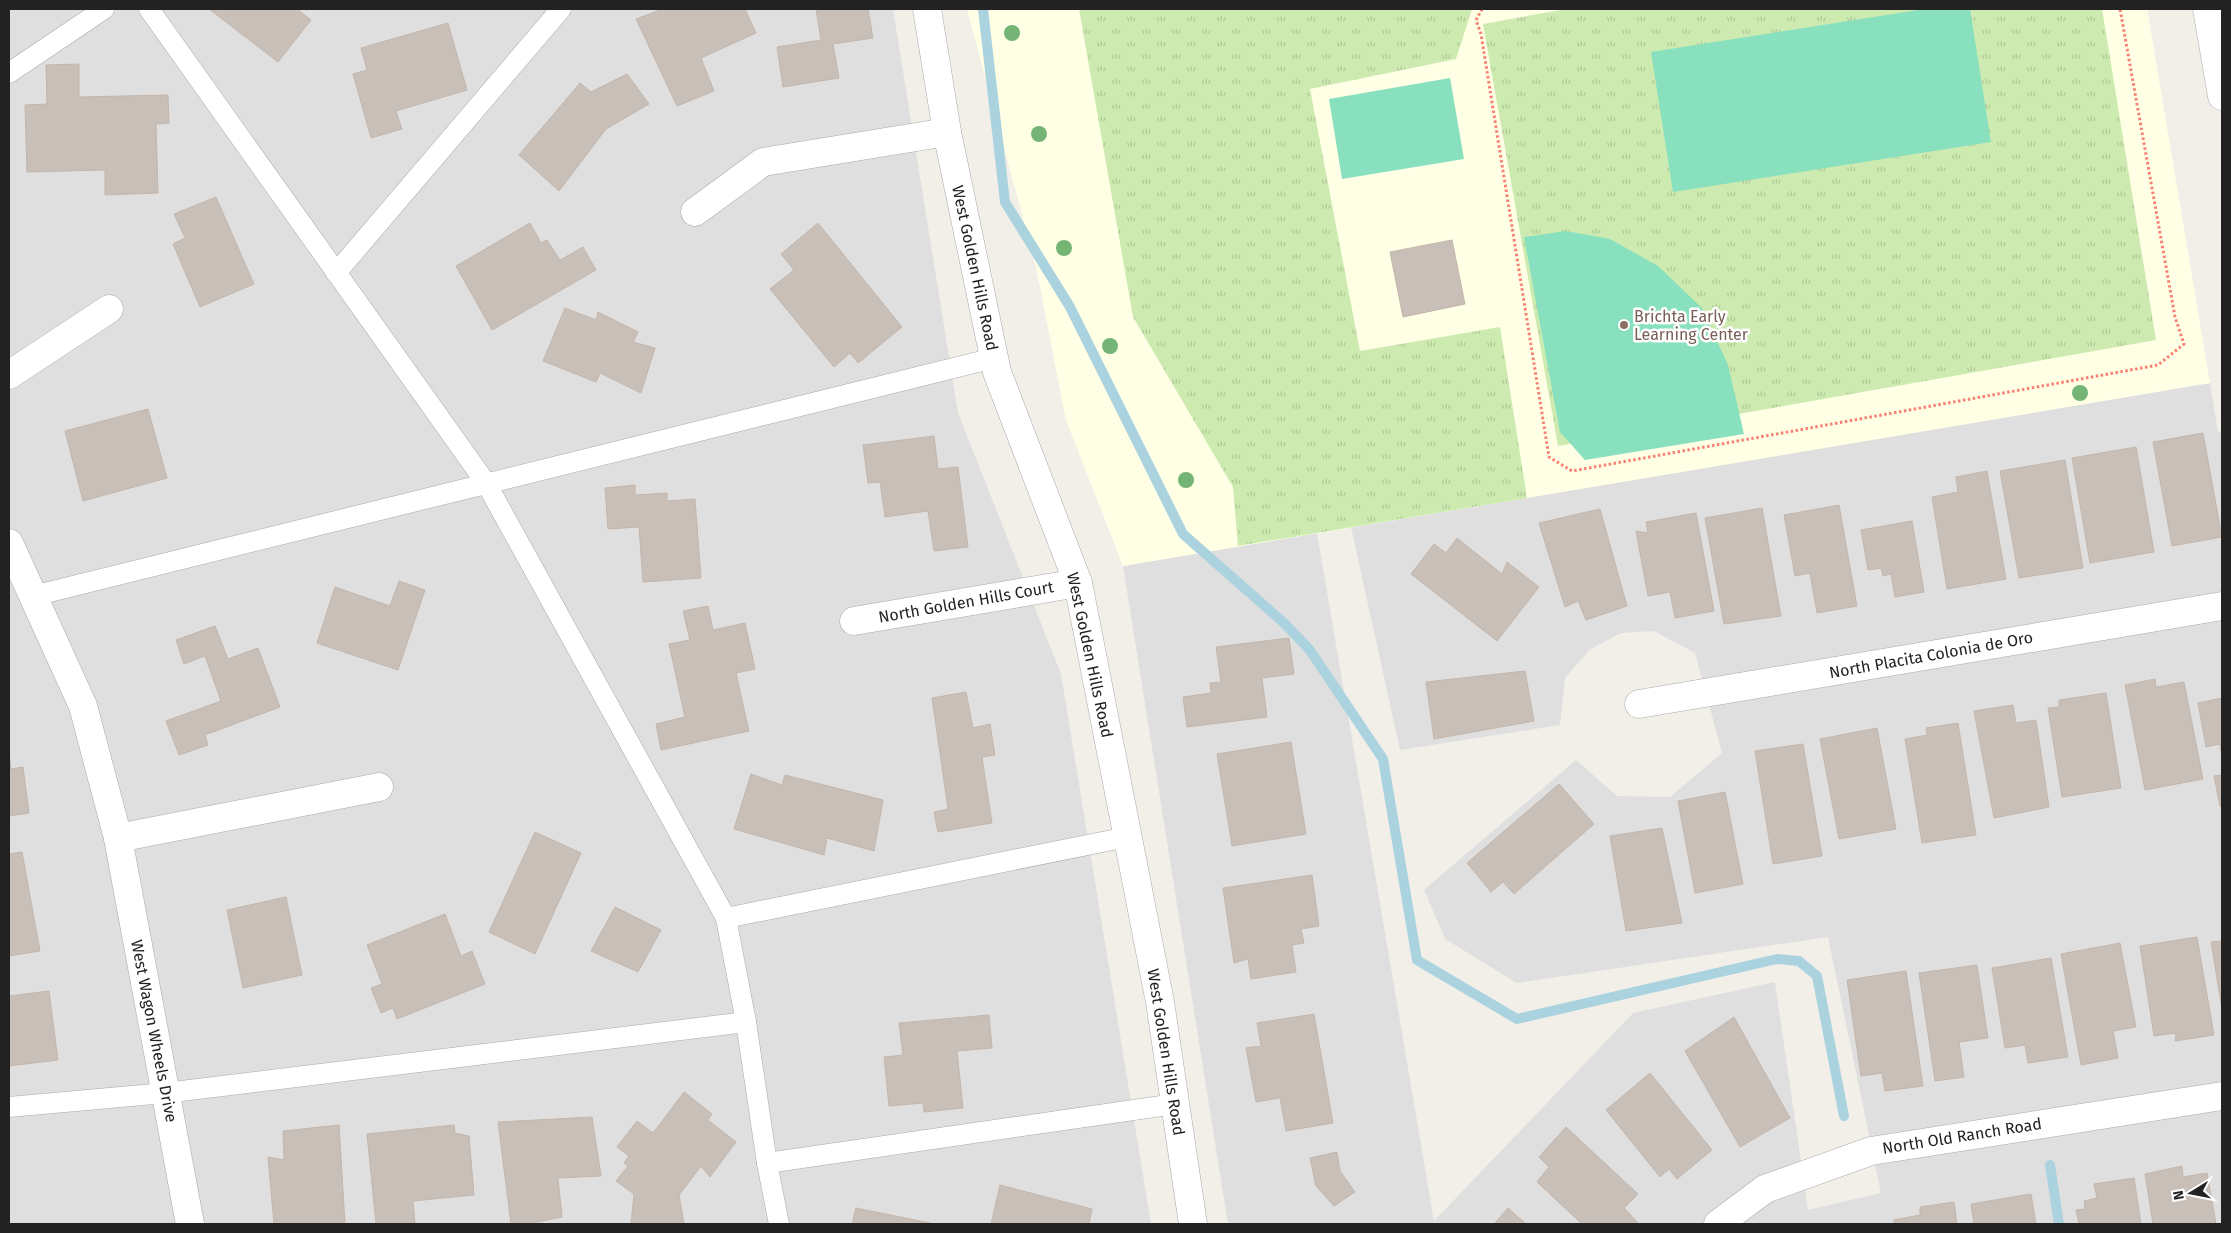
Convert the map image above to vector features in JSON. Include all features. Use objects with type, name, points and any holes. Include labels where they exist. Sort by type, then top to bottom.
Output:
[{"type":"street","name":"West Golden Hills Road","points":[[927,9],[947,132],[997,372],[1078,583],[1160,1002],[1193,1224]]},
{"type":"street","points":[[2207,9],[2222,96]]},
{"type":"street","points":[[695,212],[763,162],[947,132]]},
{"type":"street","points":[[9,375],[110,309]]},
{"type":"street","name":"West Wagon Wheels Drive","points":[[9,543],[83,706],[118,838],[190,1224]]},
{"type":"street","name":"North Golden Hills Court","points":[[854,621],[1078,583]]},
{"type":"street","name":"North Placita Colonia de Oro","points":[[1639,704],[2222,606]]},
{"type":"street","points":[[118,838],[380,787]]},
{"type":"street","name":"North Old Ranch Road","points":[[1718,1224],[1765,1189],[1871,1151],[2222,1096]]},
{"type":"lane","points":[[9,73],[104,9]]},
{"type":"lane","points":[[149,9],[486,483],[726,918],[746,1022],[766,1163],[779,1224]]},
{"type":"lane","points":[[336,273],[561,9]]},
{"type":"lane","points":[[33,596],[994,358]]},
{"type":"lane","points":[[726,918],[1128,837]]},
{"type":"lane","points":[[9,1108],[166,1093],[746,1022]]},
{"type":"lane","points":[[766,1163],[1175,1104]]},
{"type":"path","points":[[1482,9],[1476,20],[1481,34],[1549,457],[1572,471],[2158,365],[2184,344],[2175,317],[2120,9]]},
{"type":"shaded area","points":[[9,9],[893,9],[958,413],[1061,674],[1151,1224],[9,1224]]},
{"type":"shaded area","name":"Brichta Early Learning Center","points":[[967,9],[2147,9],[2210,383],[1123,566],[1066,420],[1036,267]]},
{"type":"shaded area","points":[[2210,383],[2218,432],[2222,432],[2222,1224],[1228,1224],[1123,566],[1317,533],[1434,1221],[1633,1013],[1775,982],[1808,1210],[1881,1193],[1828,937],[1517,983],[1445,939],[1424,890],[1576,760],[1617,796],[1670,797],[1722,753],[1695,653],[1654,631],[1621,633],[1589,650],[1565,678],[1560,725],[1400,750],[1351,527]]},
{"type":"green space","points":[[1079,9],[1472,9],[1456,59],[1310,89],[1360,351],[1500,327],[1527,498],[1238,546],[1233,487],[1133,317]]},
{"type":"green space","points":[[1566,9],[2102,9],[2156,340],[1558,446],[1483,24]]},
{"type":"green space","points":[[1925,9],[1970,9],[1991,142],[1673,192],[1651,52]]},
{"type":"green space","points":[[1450,78],[1464,159],[1342,179],[1329,99]]},
{"type":"green space","points":[[1566,231],[1610,239],[1658,266],[1702,308],[1728,365],[1744,434],[1585,460],[1560,432],[1524,237]]},
{"type":"building","points":[[209,9],[297,9],[311,20],[278,62]]},
{"type":"building","points":[[663,9],[745,9],[756,33],[701,58],[714,91],[677,106],[636,19]]},
{"type":"building","points":[[816,9],[868,9],[873,38],[833,44],[839,78],[783,87],[777,47],[821,40]]},
{"type":"building","points":[[448,23],[467,90],[396,111],[402,129],[371,138],[353,74],[367,70],[361,48]]},
{"type":"building","points":[[79,64],[79,97],[168,95],[169,123],[156,124],[158,193],[105,195],[105,170],[27,172],[25,105],[47,104],[46,65]]},
{"type":"building","points":[[627,74],[649,104],[606,129],[559,191],[519,155],[580,83],[591,92]]},
{"type":"building","points":[[216,197],[254,284],[200,307],[173,244],[185,238],[174,214]]},
{"type":"building","points":[[530,223],[541,243],[547,240],[560,260],[583,247],[596,270],[492,330],[456,266]]},
{"type":"building","points":[[818,223],[902,327],[858,363],[850,353],[834,367],[770,289],[794,270],[781,254]]},
{"type":"building","points":[[1452,240],[1465,304],[1403,317],[1390,252]]},
{"type":"building","points":[[565,308],[596,320],[598,312],[638,332],[633,342],[655,348],[641,393],[600,373],[596,382],[543,361]]},
{"type":"building","points":[[148,409],[167,478],[83,501],[65,431]]},
{"type":"building","points":[[2203,433],[2222,537],[2172,546],[2153,442]]},
{"type":"building","points":[[934,436],[938,469],[958,467],[968,547],[934,551],[928,511],[885,517],[880,482],[868,483],[863,445]]},
{"type":"building","points":[[2136,447],[2154,552],[2090,563],[2072,458]]},
{"type":"building","points":[[2065,460],[2083,568],[2019,578],[2000,471]]},
{"type":"building","points":[[1987,471],[2006,579],[1947,589],[1932,497],[1958,492],[1956,477]]},
{"type":"building","points":[[635,485],[635,495],[667,493],[667,501],[695,499],[701,578],[643,582],[639,527],[608,529],[605,488]]},
{"type":"building","points":[[1839,505],[1857,606],[1817,613],[1810,573],[1795,576],[1784,515]]},
{"type":"building","points":[[1762,508],[1781,616],[1724,624],[1705,518]]},
{"type":"building","points":[[1600,509],[1627,606],[1586,620],[1578,601],[1565,607],[1539,523]]},
{"type":"building","points":[[1696,513],[1714,611],[1675,618],[1670,592],[1648,596],[1636,531],[1648,533],[1646,522]]},
{"type":"building","points":[[1912,521],[1924,592],[1895,597],[1891,574],[1883,576],[1881,568],[1868,570],[1861,530]]},
{"type":"building","points":[[1457,538],[1502,574],[1507,562],[1539,587],[1497,641],[1411,574],[1434,544],[1446,553]]},
{"type":"building","points":[[399,581],[425,590],[398,670],[317,643],[335,587],[390,606]]},
{"type":"building","points":[[708,606],[713,630],[745,623],[755,669],[736,673],[749,731],[661,750],[656,724],[685,717],[669,644],[690,640],[683,611]]},
{"type":"building","points":[[215,626],[228,659],[258,648],[280,707],[205,735],[208,745],[179,755],[166,721],[221,701],[205,656],[184,664],[176,640]]},
{"type":"building","points":[[1289,638],[1294,674],[1262,678],[1267,717],[1187,727],[1183,697],[1211,693],[1210,683],[1221,682],[1216,647]]},
{"type":"building","points":[[1525,671],[1534,721],[1434,739],[1426,682]]},
{"type":"building","points":[[2155,679],[2156,687],[2184,682],[2203,779],[2145,790],[2125,685]]},
{"type":"building","points":[[966,692],[973,728],[990,724],[995,755],[982,757],[992,823],[938,832],[934,812],[948,809],[932,698]]},
{"type":"building","points":[[2106,693],[2121,788],[2062,797],[2048,708],[2059,707],[2059,700]]},
{"type":"building","points":[[2222,698],[2222,758],[2220,744],[2206,747],[2198,703]]},
{"type":"building","points":[[2013,705],[2016,723],[2036,720],[2049,807],[1994,818],[1974,711]]},
{"type":"building","points":[[1958,723],[1976,835],[1922,843],[1905,739],[1927,735],[1926,728]]},
{"type":"building","points":[[1877,728],[1896,829],[1839,839],[1820,739]]},
{"type":"building","points":[[1291,742],[1306,834],[1232,846],[1217,754]]},
{"type":"building","points":[[1803,744],[1822,856],[1773,864],[1755,751]]},
{"type":"building","points":[[9,752],[11,769],[23,767],[29,813],[9,816]]},
{"type":"building","points":[[751,774],[782,785],[785,775],[883,800],[874,851],[827,838],[824,855],[734,829]]},
{"type":"building","points":[[2222,775],[2222,806],[2220,806],[2214,776]]},
{"type":"building","points":[[1559,784],[1594,824],[1514,894],[1503,882],[1491,892],[1467,863]]},
{"type":"building","points":[[1725,792],[1743,884],[1695,893],[1678,801]]},
{"type":"building","points":[[1662,828],[1682,923],[1626,931],[1610,836]]},
{"type":"building","points":[[535,832],[581,853],[535,954],[489,932]]},
{"type":"building","points":[[22,852],[40,951],[9,956],[9,854]]},
{"type":"building","points":[[1312,875],[1319,926],[1301,929],[1304,943],[1292,945],[1296,972],[1251,979],[1248,959],[1234,963],[1223,888]]},
{"type":"building","points":[[286,897],[302,975],[243,988],[227,910]]},
{"type":"building","points":[[615,907],[661,930],[638,972],[591,951]]},
{"type":"building","points":[[445,914],[461,956],[472,951],[485,984],[397,1019],[393,1008],[381,1013],[371,988],[382,984],[367,945]]},
{"type":"building","points":[[2197,937],[2214,1035],[2175,1041],[2176,1033],[2154,1036],[2140,946]]},
{"type":"building","points":[[2222,941],[2222,1009],[2211,942]]},
{"type":"building","points":[[2120,943],[2136,1027],[2113,1031],[2118,1058],[2081,1065],[2061,954]]},
{"type":"building","points":[[2051,958],[2068,1057],[2028,1063],[2025,1045],[2005,1048],[1992,968]]},
{"type":"building","points":[[1977,965],[1988,1038],[1959,1042],[1964,1077],[1935,1081],[1919,973]]},
{"type":"building","points":[[1906,971],[1923,1086],[1885,1091],[1882,1073],[1861,1076],[1847,980]]},
{"type":"building","points":[[49,991],[58,1060],[9,1066],[9,996]]},
{"type":"building","points":[[1314,1014],[1333,1123],[1286,1131],[1280,1098],[1256,1102],[1246,1048],[1261,1046],[1257,1023]]},
{"type":"building","points":[[989,1015],[992,1048],[957,1051],[963,1108],[924,1112],[923,1103],[889,1106],[884,1057],[903,1055],[899,1023]]},
{"type":"building","points":[[1734,1017],[1790,1118],[1740,1147],[1685,1051]]},
{"type":"building","points":[[1650,1073],[1712,1150],[1677,1179],[1669,1169],[1660,1177],[1606,1110]]},
{"type":"building","points":[[684,1092],[712,1114],[708,1120],[736,1142],[710,1177],[701,1166],[679,1195],[684,1224],[631,1223],[634,1194],[616,1181],[628,1166],[624,1163],[629,1156],[617,1147],[637,1121],[653,1133]]},
{"type":"building","points":[[592,1117],[601,1176],[558,1178],[562,1217],[528,1224],[511,1224],[498,1122]]},
{"type":"building","points":[[339,1125],[345,1224],[274,1224],[268,1157],[284,1160],[283,1131]]},
{"type":"building","points":[[454,1125],[455,1133],[469,1136],[474,1195],[413,1201],[415,1224],[376,1224],[367,1134]]},
{"type":"building","points":[[1566,1127],[1638,1194],[1624,1208],[1639,1224],[1582,1224],[1537,1182],[1549,1167],[1539,1157]]},
{"type":"building","points":[[1337,1152],[1340,1171],[1355,1192],[1334,1206],[1316,1186],[1310,1158]]},
{"type":"building","points":[[2182,1166],[2183,1177],[2207,1173],[2216,1224],[2153,1224],[2145,1174]]},
{"type":"building","points":[[2134,1178],[2141,1224],[2079,1224],[2076,1210],[2085,1209],[2084,1201],[2097,1198],[2094,1184]]},
{"type":"building","points":[[1000,1185],[1092,1209],[1089,1224],[991,1224]]},
{"type":"building","points":[[2031,1194],[2036,1224],[1974,1224],[1971,1204]]},
{"type":"building","points":[[1954,1202],[1957,1224],[1894,1224],[1894,1220],[1920,1215],[1920,1207]]},
{"type":"building","points":[[856,1208],[935,1224],[852,1224]]},
{"type":"building","points":[[1508,1208],[1526,1224],[1494,1224]]},
{"type":"waterway","points":[[983,9],[1005,202],[1070,307],[1183,534],[1284,623],[1309,649],[1383,759],[1417,960],[1517,1019],[1777,959],[1799,961],[1817,976],[1844,1116]]},
{"type":"waterway","points":[[2050,1165],[2059,1224]]},
{"type":"place","name":"Brichta Early Learning Center","points":[[1624,325]]}]
